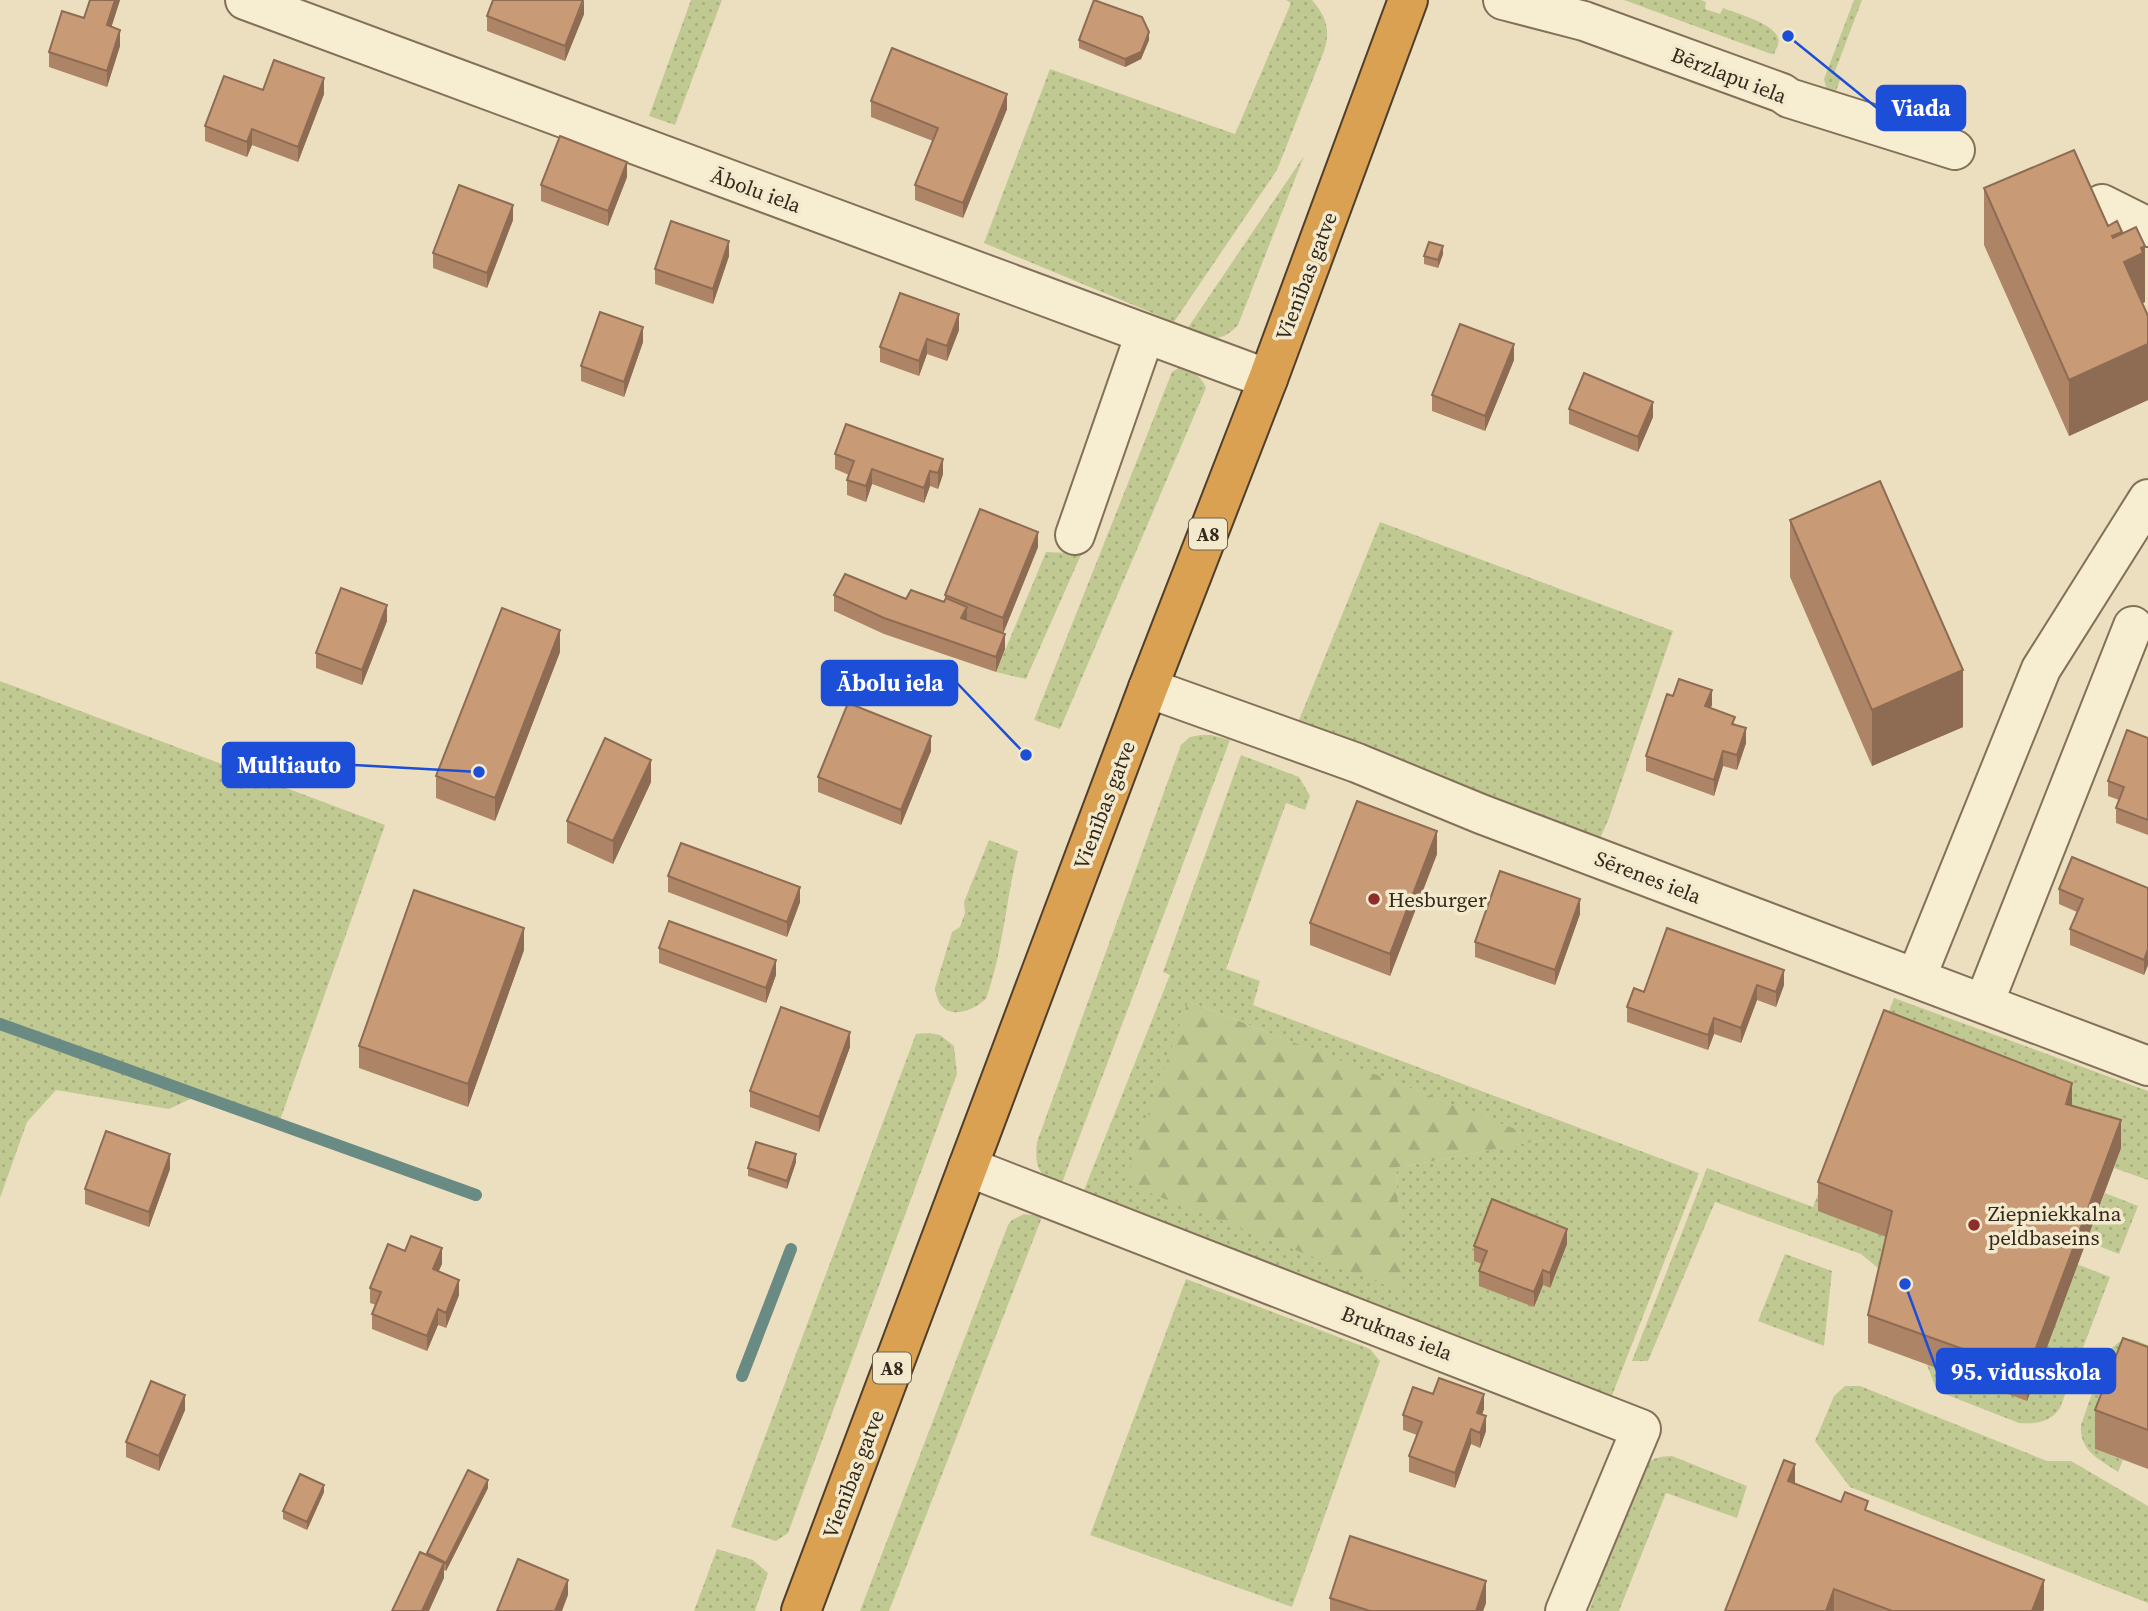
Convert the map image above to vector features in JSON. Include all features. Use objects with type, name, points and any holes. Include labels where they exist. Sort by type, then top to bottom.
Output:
[{"type":"highway","name":"Vienības gatve","points":[[801,1611],[1148,688],[1268,379],[1408,0]]},
{"type":"street","name":"Ābolu iela","points":[[245,0],[1268,379]]},
{"type":"street","name":"Bērzlapu iela","points":[[1503,0],[1584,21],[1782,93],[1789,98],[1955,150]]},
{"type":"street","points":[[2102,204],[2148,227]]},
{"type":"street","points":[[1075,535],[1145,334]]},
{"type":"street","points":[[1916,978],[2042,669],[2148,499]]},
{"type":"street","points":[[1984,1003],[2133,626]]},
{"type":"street","name":"Sērenes iela","points":[[1148,688],[1357,762],[1481,814],[2148,1066]]},
{"type":"street","name":"Bruknas iela","points":[[968,1167],[1641,1429],[1565,1611]]},
{"type":"green space","points":[[691,0],[722,0],[675,125],[649,116]]},
{"type":"green space","points":[[1286,0],[1312,0],[1317,6],[1327,30],[1324,51],[1277,170],[1174,322],[984,243],[1050,69],[1235,134],[1291,3]]},
{"type":"green space","points":[[1624,0],[1701,0],[1706,2],[1705,9],[1720,14],[1723,8],[1770,28],[1778,38],[1778,44],[1774,54],[1771,54]]},
{"type":"green space","points":[[1854,0],[1862,0],[1834,74],[1841,77],[1834,97],[1827,92],[1824,79]]},
{"type":"green space","points":[[1304,156],[1238,325],[1219,338],[1185,332]]},
{"type":"green space","points":[[1180,367],[1196,374],[1206,388],[1060,729],[1034,720],[1172,372]]},
{"type":"green space","points":[[1380,522],[1673,631],[1599,841],[1299,720]]},
{"type":"green space","points":[[1084,548],[1026,679],[996,672],[1046,552],[1069,553]]},
{"type":"green space","points":[[0,681],[385,825],[279,1123],[199,1095],[169,1109],[56,1090],[27,1122],[0,1198]]},
{"type":"green space","points":[[1201,735],[1230,740],[1060,1188],[1047,1179],[1037,1164],[1037,1142],[1181,745],[1190,737]]},
{"type":"green space","points":[[1241,755],[1299,777],[1310,796],[1305,810],[1286,803],[1226,969],[1260,981],[1253,1005],[1699,1173],[1611,1398],[1082,1195],[1170,975],[1163,972]],"holes":[[[1188,1001],[1542,1140],[1396,1168],[1402,1292]],[[1567,1244],[1550,1288],[1543,1285],[1534,1307],[1487,1266],[1474,1260]]]},
{"type":"green space","points":[[989,840],[1018,851],[1000,944],[986,999],[970,1009],[954,1012],[942,1006],[935,988],[952,932],[960,927],[965,913],[964,902]]},
{"type":"green space","points":[[1894,998],[2148,1091],[2148,1180],[2114,1168],[2120,1148],[1892,1239],[1879,1269],[1861,1254],[1715,1202],[1648,1361],[1632,1361],[1707,1168],[1813,1207]]},
{"type":"green space","points":[[1188,1001],[1543,1140],[1396,1168],[1403,1292],[1124,1183]]},
{"type":"green space","points":[[916,1034],[940,1035],[954,1046],[957,1074],[788,1533],[776,1541],[731,1527]]},
{"type":"green space","points":[[2105,1193],[2138,1206],[2119,1254],[2086,1241]]},
{"type":"green space","points":[[1024,1214],[1042,1217],[889,1611],[860,1611],[1008,1225]]},
{"type":"green space","points":[[1785,1254],[1832,1271],[1824,1346],[1758,1321]]},
{"type":"green space","points":[[2077,1264],[2110,1277],[2060,1408],[2052,1417],[2042,1422],[2019,1423],[1937,1391],[1927,1365]]},
{"type":"green space","points":[[1186,1279],[1370,1349],[1380,1361],[1292,1607],[1090,1535]]},
{"type":"green space","points":[[2132,1339],[2148,1345],[2148,1387],[2095,1449],[2123,1460],[2118,1472],[2087,1448],[2081,1434],[2081,1425],[2106,1353],[2119,1342]]},
{"type":"green space","points":[[1845,1386],[1860,1386],[2047,1461],[2071,1461],[2148,1506],[2148,1603],[1850,1487],[1815,1441],[1834,1396]]},
{"type":"green space","points":[[1672,1456],[1747,1486],[1737,1518],[1666,1493],[1619,1611],[1589,1611],[1638,1477],[1651,1461]]},
{"type":"green space","points":[[717,1549],[753,1560],[768,1573],[755,1611],[694,1611]]},
{"type":"building","points":[[90,0],[115,0],[107,25],[120,30],[107,71],[49,52],[62,11],[84,18]]},
{"type":"building","points":[[493,0],[583,0],[565,46],[487,16]]},
{"type":"building","points":[[1094,0],[1142,17],[1149,32],[1141,52],[1125,59],[1079,40]]},
{"type":"building","points":[[892,48],[1007,94],[963,203],[915,185],[938,128],[871,101]]},
{"type":"building","points":[[274,60],[324,78],[298,147],[252,129],[247,142],[205,126],[224,76],[263,90]]},
{"type":"building","points":[[560,136],[627,162],[608,211],[541,185]]},
{"type":"building","points":[[2074,150],[2108,226],[2117,221],[2122,232],[2112,236],[2113,238],[2136,227],[2145,246],[2141,248],[2143,253],[2124,262],[2148,316],[2148,344],[2069,380],[1984,188]]},
{"type":"building","points":[[459,185],[513,205],[487,273],[433,253]]},
{"type":"building","points":[[671,221],[729,241],[713,289],[655,269]]},
{"type":"building","points":[[1429,242],[1443,246],[1438,260],[1424,256]]},
{"type":"building","points":[[900,293],[959,314],[947,346],[927,339],[919,361],[880,347]]},
{"type":"building","points":[[600,312],[643,327],[624,382],[581,366]]},
{"type":"building","points":[[1460,324],[1514,344],[1485,416],[1432,395]]},
{"type":"building","points":[[1584,373],[1653,402],[1638,437],[1569,409]]},
{"type":"building","points":[[846,424],[943,459],[938,473],[930,471],[924,488],[872,469],[866,486],[847,480],[854,461],[835,454]]},
{"type":"building","points":[[1880,481],[1963,670],[1872,710],[1790,520]]},
{"type":"building","points":[[980,509],[1038,532],[1003,618],[945,595]]},
{"type":"building","points":[[845,574],[906,599],[911,590],[944,602],[946,598],[967,607],[961,618],[1005,634],[996,657],[884,618],[834,595]]},
{"type":"building","points":[[341,588],[387,605],[362,670],[316,653]]},
{"type":"building","points":[[502,608],[560,630],[495,798],[436,776]]},
{"type":"building","points":[[1679,679],[1712,690],[1705,706],[1735,717],[1732,724],[1746,728],[1737,755],[1723,751],[1714,780],[1646,756],[1667,694],[1673,696]]},
{"type":"building","points":[[848,703],[931,736],[901,810],[818,777]]},
{"type":"building","points":[[2127,730],[2148,738],[2148,820],[2116,808],[2124,787],[2108,781]]},
{"type":"building","points":[[605,738],[651,760],[613,841],[567,821]]},
{"type":"building","name":"Hesburger","points":[[1357,801],[1437,831],[1390,954],[1310,923]]},
{"type":"building","points":[[681,843],[800,887],[787,922],[668,876]]},
{"type":"building","points":[[2072,857],[2148,888],[2148,949],[2144,960],[2070,929],[2083,899],[2059,889]]},
{"type":"building","points":[[1500,871],[1580,899],[1555,970],[1475,942]]},
{"type":"building","points":[[414,890],[524,928],[468,1084],[359,1046]]},
{"type":"building","points":[[669,921],[776,960],[766,988],[659,948]]},
{"type":"building","points":[[1667,928],[1784,970],[1776,992],[1757,985],[1741,1028],[1714,1018],[1708,1035],[1627,1007],[1634,988],[1644,992]]},
{"type":"building","points":[[781,1007],[850,1032],[819,1117],[750,1091]]},
{"type":"building","name":"Ziepniekkalna peldbaseins","points":[[1884,1010],[2072,1083],[2066,1104],[2121,1120],[2027,1372],[1868,1315],[1892,1211],[1818,1182]]},
{"type":"building","points":[[106,1131],[170,1154],[149,1212],[85,1189]]},
{"type":"building","points":[[756,1142],[796,1154],[787,1181],[748,1168]]},
{"type":"building","points":[[1492,1199],[1567,1229],[1550,1273],[1543,1270],[1534,1292],[1479,1271],[1487,1251],[1474,1246]]},
{"type":"building","points":[[411,1236],[442,1248],[433,1269],[459,1280],[446,1313],[438,1309],[427,1336],[372,1314],[381,1292],[370,1288],[388,1244],[405,1251]]},
{"type":"building","points":[[2123,1338],[2148,1347],[2148,1430],[2095,1410]]},
{"type":"building","points":[[1439,1378],[1484,1394],[1477,1413],[1486,1416],[1480,1433],[1471,1429],[1455,1473],[1409,1456],[1422,1422],[1403,1415],[1413,1387],[1433,1394]]},
{"type":"building","points":[[151,1381],[185,1395],[159,1456],[126,1442]]},
{"type":"building","points":[[1784,1460],[1795,1464],[1788,1481],[1841,1502],[1845,1492],[1868,1501],[1865,1510],[2044,1580],[2032,1611],[1892,1611],[1834,1589],[1826,1611],[1725,1611]]},
{"type":"building","points":[[468,1470],[488,1480],[446,1563],[427,1553]]},
{"type":"building","points":[[300,1474],[324,1485],[307,1522],[283,1511]]},
{"type":"building","points":[[1350,1536],[1486,1581],[1476,1611],[1370,1611],[1330,1598]]},
{"type":"building","points":[[420,1552],[444,1563],[422,1611],[392,1611]]},
{"type":"building","points":[[518,1559],[568,1580],[555,1611],[497,1611]]},
{"type":"waterway","points":[[0,1024],[476,1195]]},
{"type":"waterway","points":[[742,1376],[791,1249]]},
{"type":"place","name":"Viada","points":[[1788,36]]},
{"type":"place","name":"Ābolu iela","points":[[1026,755]]},
{"type":"place","name":"Multiauto","points":[[479,772]]},
{"type":"place","name":"Hesburger","points":[[1374,899]]},
{"type":"place","name":"Ziepniekkalna peldbaseins","points":[[1974,1225]]},
{"type":"place","name":"95. vidusskola","points":[[1905,1284]]}]
